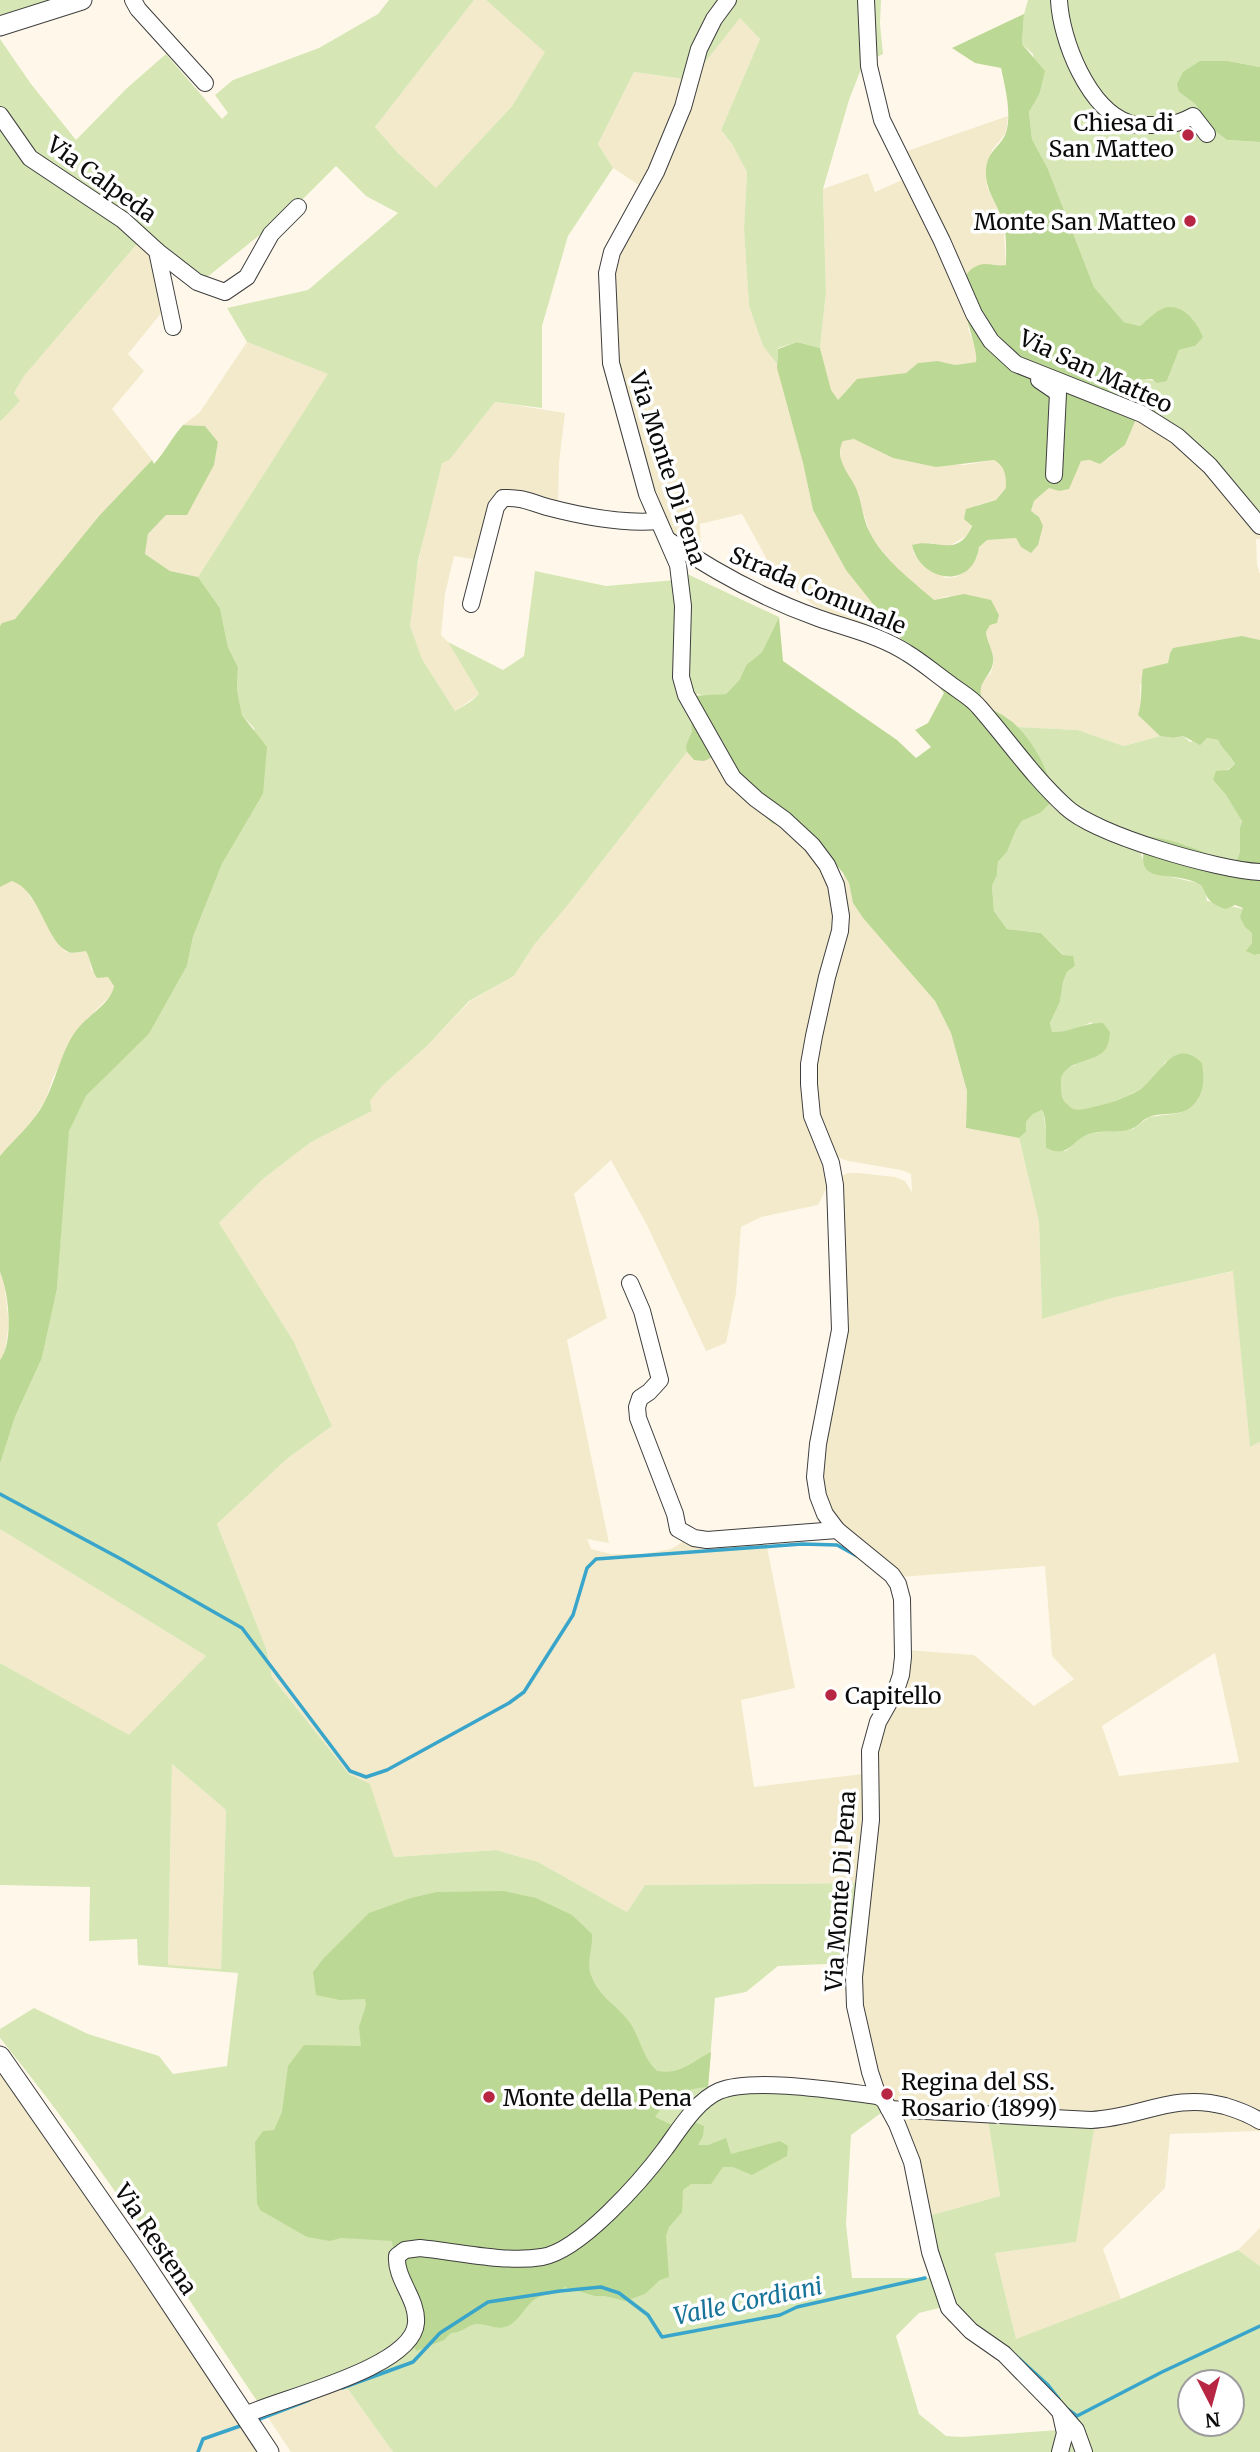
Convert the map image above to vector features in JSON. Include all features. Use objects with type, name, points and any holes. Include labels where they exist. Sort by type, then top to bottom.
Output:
[{"type":"street","points":[[0,26],[82,0]]},
{"type":"street","points":[[133,0],[138,9],[205,83]]},
{"type":"street","name":"Via Monte Di Pena","points":[[728,0],[714,19],[699,49],[683,107],[656,172],[612,251],[607,273],[611,363],[647,494],[678,565],[683,606],[681,677],[686,695],[733,778],[812,845],[827,865],[840,902],[840,931],[827,977],[809,1064],[812,1116],[831,1163],[835,1185],[841,1330],[818,1444],[815,1477],[825,1514],[837,1530],[892,1575],[898,1584],[904,1618],[901,1675],[875,1728],[870,1751],[869,1851],[854,1978],[855,2007],[878,2096]]},
{"type":"street","name":"Via San Matteo","points":[[866,0],[869,66],[882,120],[974,314],[991,341],[1016,364],[1142,414],[1178,436],[1210,466],[1260,526]]},
{"type":"street","points":[[1059,0],[1059,11],[1070,51],[1097,101],[1130,124],[1177,125],[1193,116],[1206,134]]},
{"type":"street","name":"Via Calpeda","points":[[0,115],[30,158],[123,220],[157,251],[173,327]]},
{"type":"street","points":[[157,251],[197,282],[225,292],[247,277],[271,234],[298,207]]},
{"type":"street","points":[[1016,364],[1058,393],[1054,475]]},
{"type":"street","points":[[471,604],[496,507],[503,498],[520,498],[548,507],[603,517],[641,522],[658,521]]},
{"type":"street","name":"Strada Comunale","points":[[668,540],[710,569],[764,595],[819,619],[867,632],[906,652],[978,704],[1042,784],[1068,810],[1112,833],[1158,848],[1236,871],[1260,872]]},
{"type":"street","points":[[630,1283],[642,1311],[660,1380],[640,1398],[638,1418],[675,1514],[678,1529],[694,1538],[707,1540],[837,1530]]},
{"type":"street","name":"Via Restena","points":[[0,2056],[139,2256],[269,2452]]},
{"type":"street","points":[[245,2415],[360,2373],[394,2355],[414,2330],[416,2322],[415,2312],[396,2264],[397,2256],[405,2250],[420,2248],[509,2258],[543,2258],[556,2254],[588,2232],[611,2209],[660,2155],[690,2116],[716,2092],[750,2086],[878,2096],[884,2100],[912,2162],[930,2252],[949,2308],[971,2331],[1004,2354],[1076,2430],[1084,2452]]},
{"type":"street","points":[[889,2109],[1108,2120],[1190,2100],[1245,2112],[1260,2121]]},
{"type":"street","points":[[1060,2452],[1065,2433],[1061,2415]]},
{"type":"shaded area","points":[[474,0],[486,0],[546,51],[512,106],[436,189],[375,127]]},
{"type":"shaded area","points":[[740,17],[760,39],[721,130],[747,172],[744,229],[749,306],[763,346],[777,364],[813,510],[893,628],[832,619],[776,576],[742,514],[700,524],[701,549],[683,571],[640,476],[603,288],[645,189],[613,168],[598,144],[634,72],[691,80]]},
{"type":"shaded area","points":[[1008,116],[1006,133],[992,150],[986,172],[987,187],[1003,220],[1006,265],[997,267],[984,264],[968,329],[978,353],[976,362],[955,365],[938,361],[918,363],[906,373],[850,386],[838,400],[831,391],[820,348],[826,292],[823,189],[868,173],[875,192],[918,173],[907,151]]},
{"type":"shaded area","points":[[143,237],[170,302],[128,354],[144,371],[112,409],[152,460],[99,516],[15,619],[0,626],[0,422],[20,401],[14,393],[24,376]]},
{"type":"shaded area","points":[[247,342],[329,374],[198,577],[170,571],[145,554],[148,534],[214,465],[218,442],[205,426],[183,425],[200,412]]},
{"type":"shaded area","points":[[495,402],[565,413],[559,463],[558,506],[505,504],[491,562],[454,556],[445,594],[441,635],[479,694],[455,711],[422,659],[415,642],[410,626],[413,589],[430,505],[442,462],[449,459]]},
{"type":"shaded area","points":[[1137,417],[1190,450],[1260,528],[1260,539],[1256,539],[1260,574],[1260,640],[1242,636],[1170,653],[1168,663],[1140,685],[1141,707],[1138,715],[1160,736],[1124,746],[1078,730],[1017,727],[1008,718],[991,710],[980,691],[981,682],[991,673],[994,661],[986,632],[990,625],[948,596],[934,600],[894,567],[870,534],[856,489],[841,462],[840,446],[843,440],[855,439],[893,458],[964,465],[994,460],[1001,464],[1006,473],[1006,488],[996,500],[977,505],[968,535],[942,547],[932,543],[912,545],[914,554],[928,568],[946,578],[965,572],[977,557],[978,547],[986,540],[1016,538],[1021,547],[1039,517],[1031,511],[1034,501],[1049,488],[1059,491],[1072,479],[1081,461],[1108,459],[1125,445]]},
{"type":"shaded area","points":[[687,752],[694,760],[715,756],[812,852],[828,878],[836,906],[806,1113],[828,1178],[818,1205],[761,1217],[741,1227],[736,1293],[726,1343],[706,1351],[647,1225],[611,1160],[574,1194],[607,1318],[567,1340],[609,1543],[587,1539],[591,1549],[611,1554],[644,1554],[671,1549],[691,1537],[764,1532],[795,1688],[741,1700],[754,1787],[863,1774],[865,1796],[860,1883],[645,1885],[627,1912],[538,1862],[496,1850],[394,1857],[370,1785],[349,1774],[272,1677],[266,1648],[217,1524],[288,1458],[332,1426],[294,1342],[218,1224],[263,1179],[311,1142],[372,1111],[370,1101],[382,1086],[427,1046],[470,1001],[514,976],[534,945]]},
{"type":"shaded area","points":[[843,873],[849,883],[853,903],[863,918],[935,1001],[951,1033],[967,1091],[966,1128],[1019,1138],[1039,1222],[1042,1319],[1112,1298],[1234,1271],[1250,1447],[1260,1442],[1260,2131],[1170,2134],[1165,2188],[1103,2249],[1121,2299],[1016,2340],[995,2253],[1076,2242],[988,2120],[1000,2196],[921,2218],[880,2077],[859,1985],[876,1745],[907,1650],[974,1655],[1034,1706],[1074,1679],[1052,1656],[1045,1566],[901,1577],[842,1527],[823,1501],[820,1480],[838,1367],[839,1177],[848,1173],[859,1173],[895,1177],[905,1181],[912,1192],[911,1174],[837,1157],[822,1129],[814,1069],[847,912]],"holes":[[[1215,1653],[1239,1762],[1119,1776],[1102,1726]]]},
{"type":"shaded area","points":[[12,881],[22,885],[45,918],[59,945],[66,952],[86,950],[91,970],[108,977],[114,985],[112,994],[78,1028],[53,1078],[45,1101],[32,1121],[0,1156],[0,887]]},
{"type":"shaded area","points":[[0,1272],[4,1282],[9,1324],[4,1355],[0,1360]]},
{"type":"shaded area","points":[[0,1529],[206,1656],[129,1736],[0,1663]]},
{"type":"shaded area","points":[[172,1764],[226,1810],[221,1969],[168,1966]]},
{"type":"shaded area","points":[[0,2066],[263,2452],[0,2452]]},
{"type":"shaded area","points":[[1260,2228],[1260,2266],[1238,2250]]},
{"type":"shaded area","points":[[342,2381],[393,2452],[291,2452],[261,2407]]},
{"type":"green space","points":[[0,0],[82,0],[0,25]]},
{"type":"green space","points":[[389,0],[474,0],[375,127],[398,153],[436,188],[512,106],[545,52],[486,0],[881,0],[883,54],[863,64],[849,100],[823,189],[826,292],[820,348],[797,342],[778,348],[777,364],[763,346],[749,306],[744,229],[747,172],[721,130],[760,39],[740,18],[691,80],[634,72],[598,144],[613,168],[568,236],[542,326],[542,408],[495,402],[449,460],[442,463],[418,561],[410,626],[422,659],[455,711],[479,694],[448,642],[503,670],[524,656],[535,571],[606,586],[675,580],[683,572],[779,617],[762,652],[746,665],[740,679],[726,694],[697,694],[692,709],[692,732],[687,752],[534,945],[514,976],[469,1001],[427,1046],[382,1086],[370,1101],[372,1111],[311,1142],[263,1179],[219,1223],[294,1342],[332,1426],[288,1458],[217,1524],[266,1648],[272,1677],[349,1774],[370,1784],[394,1857],[496,1850],[538,1862],[627,1912],[645,1885],[860,1883],[851,1963],[778,1966],[746,1992],[715,1998],[708,2087],[729,2083],[864,2086],[881,2084],[885,2091],[887,2090],[892,2105],[851,2135],[846,2224],[852,2278],[938,2278],[921,2218],[1000,2196],[988,2120],[1095,2123],[1076,2242],[995,2253],[1016,2339],[1238,2250],[1260,2266],[1260,2452],[393,2452],[342,2381],[261,2407],[102,2173],[0,2038],[0,2029],[34,2008],[88,2034],[159,2056],[173,2074],[227,2066],[238,1973],[138,1965],[137,1939],[89,1941],[90,1887],[0,1885],[0,1663],[129,1735],[206,1656],[0,1529],[0,1464],[15,1417],[42,1358],[57,1289],[68,1131],[86,1096],[149,1034],[187,966],[193,937],[222,864],[263,794],[254,728],[242,715],[237,689],[238,667],[228,647],[220,608],[198,577],[328,374],[247,342],[227,308],[308,290],[398,213],[366,196],[336,166],[296,206],[201,282],[143,237],[24,376],[14,393],[20,401],[0,422],[0,130],[4,126],[0,120],[0,39],[31,84],[76,140],[127,88],[166,54],[222,119],[228,113],[215,95],[233,80],[319,48],[378,14]],"holes":[[[172,1764],[226,1810],[221,1969],[168,1965]],[[943,2307],[947,2320],[990,2355],[1009,2366],[1055,2414],[1059,2430],[946,2436],[919,2414],[896,2336],[919,2313]]]},
{"type":"green space","points":[[1028,0],[1260,0],[1260,67],[1228,61],[1179,92],[1195,104],[1216,132],[1227,140],[1260,142],[1260,528],[1190,450],[1119,406],[1130,384],[1140,380],[1167,381],[1179,350],[1195,346],[1181,313],[1176,309],[1163,310],[1140,326],[1124,322],[1094,287],[1048,169],[1032,139],[1029,112],[1039,95],[1033,54],[1022,44]]},
{"type":"green space","points":[[1024,14],[1022,44],[1045,71],[1039,95],[1029,112],[1032,139],[1048,169],[1094,287],[1124,322],[1140,326],[1161,309],[1177,308],[1193,320],[1203,337],[1195,346],[1179,350],[1167,381],[1157,383],[1152,379],[1130,384],[1125,402],[1137,417],[1125,445],[1100,464],[1090,460],[1081,461],[1069,489],[1059,491],[1049,488],[1034,501],[1031,511],[1039,517],[1043,526],[1038,545],[1031,553],[1021,547],[1016,538],[987,540],[979,547],[975,561],[967,570],[946,576],[925,567],[917,558],[912,545],[953,545],[960,542],[972,526],[964,519],[966,509],[996,500],[1006,488],[1003,469],[994,460],[936,467],[893,458],[854,439],[843,441],[840,453],[857,491],[870,533],[891,561],[934,600],[964,594],[991,600],[999,615],[997,623],[990,625],[986,632],[993,659],[992,668],[982,684],[982,698],[989,707],[1014,723],[1033,746],[1047,773],[1050,803],[1040,813],[1022,821],[1007,852],[998,862],[997,875],[992,886],[994,911],[1007,929],[1041,933],[1063,955],[1073,956],[1075,966],[1067,972],[1063,982],[1060,1002],[1050,1023],[1052,1032],[1103,1023],[1110,1032],[1108,1045],[1103,1052],[1069,1067],[1064,1072],[1061,1086],[1064,1101],[1080,1110],[1122,1098],[1147,1084],[1175,1056],[1192,1056],[1202,1063],[1202,1089],[1198,1099],[1189,1108],[1178,1113],[1149,1117],[1136,1127],[1126,1130],[1086,1135],[1061,1151],[1046,1148],[1042,1110],[1033,1114],[1026,1122],[1026,1132],[1019,1138],[966,1128],[967,1091],[951,1033],[935,1001],[863,918],[853,903],[849,883],[843,873],[816,840],[772,823],[740,793],[715,756],[704,761],[694,760],[687,752],[686,746],[692,731],[690,696],[726,694],[740,679],[746,665],[762,652],[779,617],[783,661],[897,740],[916,758],[931,747],[915,730],[928,723],[944,693],[846,570],[813,510],[777,368],[778,349],[797,342],[820,348],[831,390],[838,400],[857,379],[906,373],[918,363],[938,361],[955,365],[976,362],[965,311],[963,283],[968,272],[979,265],[1006,265],[1004,227],[988,185],[986,171],[991,154],[1006,133],[1008,109],[1001,68],[975,63],[952,48]]},
{"type":"green space","points":[[1200,61],[1228,61],[1260,67],[1260,142],[1227,140],[1216,132],[1195,104],[1179,92],[1177,84],[1183,72]]},
{"type":"green space","points":[[183,425],[205,426],[218,442],[214,465],[187,515],[166,515],[148,534],[145,554],[170,571],[198,577],[220,608],[228,647],[238,667],[237,689],[242,715],[267,747],[263,794],[222,864],[193,937],[187,966],[149,1034],[86,1096],[69,1131],[57,1289],[42,1358],[15,1417],[0,1464],[0,1360],[7,1342],[9,1317],[0,1272],[0,1156],[41,1109],[73,1035],[105,1003],[114,986],[108,977],[97,978],[86,951],[70,952],[58,944],[36,904],[21,886],[12,881],[0,887],[0,626],[15,619],[99,516],[152,460],[154,464]]},
{"type":"green space","points":[[1242,636],[1260,640],[1260,954],[1255,955],[1246,951],[1252,943],[1252,933],[1240,917],[1243,908],[1235,905],[1226,909],[1218,906],[1208,899],[1200,885],[1195,882],[1153,874],[1147,870],[1143,852],[1147,836],[1191,847],[1232,866],[1239,855],[1242,821],[1213,780],[1216,771],[1228,770],[1235,764],[1231,757],[1218,740],[1207,738],[1200,745],[1183,736],[1160,736],[1138,715],[1143,669],[1168,663],[1173,648]]},
{"type":"green space","points":[[1017,727],[1078,730],[1124,746],[1160,736],[1183,736],[1190,742],[1207,738],[1218,740],[1235,764],[1213,780],[1242,820],[1239,855],[1232,866],[1186,845],[1147,836],[1141,855],[1149,872],[1198,883],[1205,891],[1207,901],[1244,909],[1245,927],[1253,933],[1255,955],[1260,954],[1260,1442],[1250,1447],[1233,1271],[1112,1298],[1042,1319],[1039,1222],[1019,1138],[1026,1132],[1026,1122],[1033,1114],[1042,1110],[1046,1148],[1066,1151],[1082,1137],[1092,1133],[1133,1129],[1149,1117],[1180,1113],[1166,1061],[1144,1086],[1109,1103],[1077,1110],[1069,1107],[1063,1098],[1060,1085],[1062,1075],[1065,1069],[1075,1065],[1092,1022],[1071,1031],[1052,1033],[1050,1023],[1060,1002],[1063,982],[1067,972],[1075,966],[1041,933],[1007,929],[994,911],[992,886],[997,875],[998,862],[1007,852],[1022,821],[1040,813],[1041,767],[1034,750]]},
{"type":"green space","points":[[504,1891],[536,1898],[572,1915],[592,1934],[589,1967],[593,1981],[630,2023],[648,2060],[657,2071],[679,2070],[711,2052],[708,2087],[677,2095],[655,2117],[687,2132],[694,2122],[704,2126],[698,2145],[708,2145],[726,2138],[731,2154],[780,2141],[788,2146],[787,2156],[752,2175],[733,2167],[723,2167],[711,2184],[691,2184],[683,2190],[682,2212],[669,2227],[666,2236],[669,2277],[660,2280],[645,2294],[625,2301],[565,2287],[535,2299],[508,2326],[499,2328],[472,2325],[416,2351],[412,2341],[410,2278],[396,2268],[392,2241],[341,2238],[330,2241],[307,2237],[260,2210],[257,2203],[255,2142],[263,2131],[274,2130],[282,2112],[288,2066],[304,2045],[361,2046],[359,2027],[366,2005],[365,1999],[340,2000],[316,1995],[313,1972],[323,1959],[369,1913],[437,1892]]},
{"type":"waterway","points":[[0,1494],[242,1628],[350,1771],[366,1777],[387,1770],[509,1703],[524,1692],[573,1615],[587,1568],[596,1559],[802,1544],[837,1545],[857,1556]]},
{"type":"waterway","name":"Valle Cordiani","points":[[342,2388],[413,2362],[440,2333],[488,2302],[601,2287],[619,2293],[648,2315],[662,2337],[780,2315],[797,2307],[925,2278]]},
{"type":"waterway","name":"Valle Cordiani","points":[[1066,2408],[1077,2416],[1260,2326]]},
{"type":"waterway","name":"Valle Cordiani","points":[[1015,2355],[1048,2385],[1059,2399]]},
{"type":"waterway","name":"Valle Cordiani","points":[[257,2420],[309,2400]]},
{"type":"waterway","name":"Valle Cordiani","points":[[198,2452],[203,2439],[240,2426]]},
{"type":"place","name":"Chiesa di San Matteo","points":[[1188,135]]},
{"type":"place","name":"Monte San Matteo","points":[[1190,221]]},
{"type":"place","name":"Capitello","points":[[831,1695]]},
{"type":"place","name":"Regina del SS. Rosario (1899)","points":[[887,2094]]},
{"type":"place","name":"Monte della Pena","points":[[489,2097]]}]
